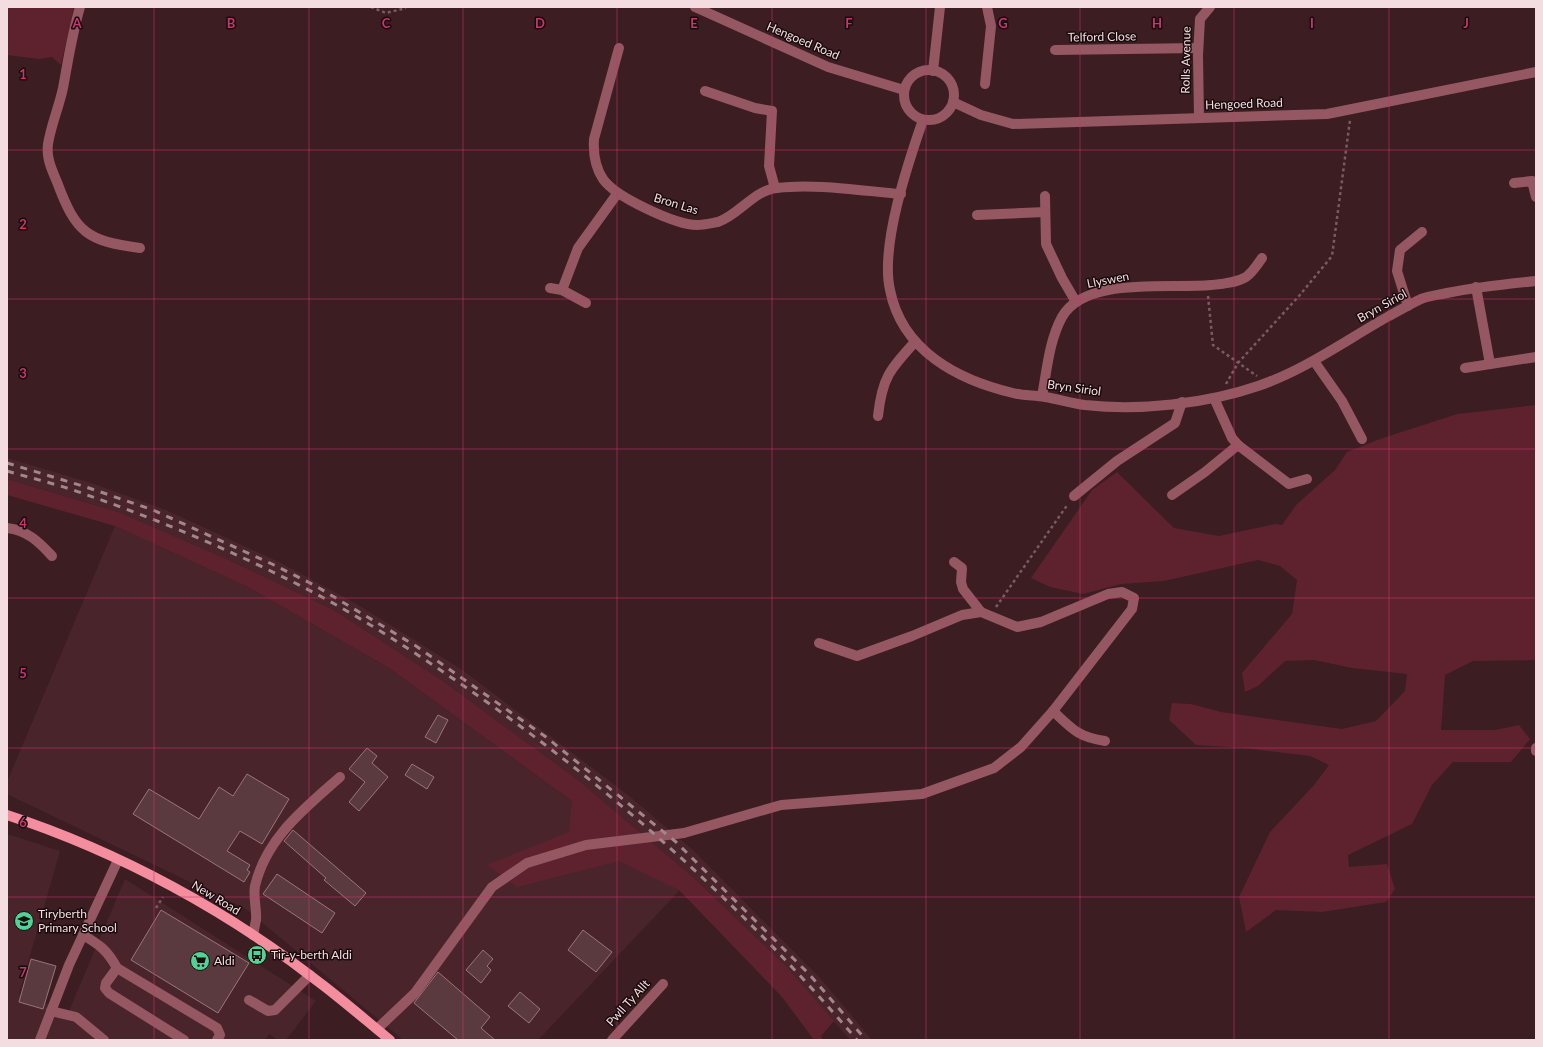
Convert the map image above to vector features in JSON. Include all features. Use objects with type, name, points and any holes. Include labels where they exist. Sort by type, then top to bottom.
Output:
[{"type":"main road","name":"New Road","points":[[7,815],[43,827],[118,860],[191,898],[253,935],[310,975],[390,1040]]},
{"type":"street","points":[[80,7],[73,32],[62,90],[48,144],[48,157],[70,215],[79,227],[89,235],[103,242],[140,248]]},
{"type":"street","name":"Hengoed Road","points":[[695,7],[828,67],[904,90]]},
{"type":"street","points":[[933,71],[940,7]]},
{"type":"street","points":[[985,84],[991,26],[987,7]]},
{"type":"street","name":"Rolls Avenue","points":[[1199,118],[1198,48],[1200,19],[1210,7]]},
{"type":"street","name":"Bron Las","points":[[619,48],[594,139],[593,153],[604,181],[617,194],[636,204],[681,222],[697,225],[717,222],[731,216],[753,199],[775,188],[796,186],[901,194]]},
{"type":"street","name":"Telford Close","points":[[1055,50],[1198,48]]},
{"type":"street","points":[[925,70],[933,71],[941,73],[947,79],[953,90],[953,102],[944,115],[938,119],[923,120],[910,112],[906,105],[904,90],[912,77],[925,70]]},
{"type":"street","name":"Hengoed Road","points":[[953,102],[981,115],[1014,124],[1327,114],[1536,72]]},
{"type":"street","points":[[705,91],[755,108],[772,111],[769,166],[775,188]]},
{"type":"street","name":"Bryn Siriol","points":[[923,120],[910,157],[892,234],[887,263],[889,289],[900,321],[915,342],[939,364],[978,383],[1016,394],[1042,396],[1085,405],[1145,406],[1217,397],[1266,382],[1314,361],[1422,299],[1476,287],[1536,281]]},
{"type":"street","points":[[1514,183],[1532,180],[1536,197]]},
{"type":"street","points":[[562,290],[578,248],[617,194]]},
{"type":"street","points":[[1045,196],[1046,244],[1062,278],[1076,302]]},
{"type":"street","points":[[977,215],[1045,212]]},
{"type":"street","points":[[1408,306],[1397,271],[1400,250],[1422,232]]},
{"type":"street","name":"Llyswen","points":[[1042,396],[1053,337],[1063,316],[1076,302],[1091,294],[1124,288],[1225,283],[1246,277],[1262,258]]},
{"type":"street","points":[[1476,287],[1490,364]]},
{"type":"street","points":[[550,288],[562,290],[586,303]]},
{"type":"street","points":[[878,416],[880,393],[886,379],[893,366],[915,342]]},
{"type":"street","points":[[1465,368],[1536,357]]},
{"type":"street","points":[[1314,361],[1342,401],[1362,439]]},
{"type":"street","points":[[1217,397],[1232,438],[1238,445],[1289,484],[1308,479]]},
{"type":"street","points":[[1074,496],[1117,461],[1175,423],[1182,402]]},
{"type":"street","points":[[1172,495],[1225,457],[1238,445]]},
{"type":"street","points":[[7,528],[26,533],[37,539],[52,556]]},
{"type":"street","points":[[954,562],[962,568],[961,582],[963,589],[985,614]]},
{"type":"street","points":[[377,1030],[415,993],[492,887],[527,863],[586,845],[684,833],[781,805],[922,794],[994,768],[1021,747],[1053,710],[1132,610],[1134,598],[1122,592],[1108,594],[1041,622],[1017,627],[985,614],[962,615],[912,636],[857,656],[819,643]]},
{"type":"street","points":[[1053,710],[1073,729],[1088,739],[1105,741]]},
{"type":"street","points":[[253,935],[256,920],[254,900],[255,887],[268,850],[300,812],[340,777]]},
{"type":"street","points":[[40,1040],[69,965],[118,860]]},
{"type":"street","points":[[83,935],[101,945],[111,956],[117,968],[217,1028],[220,1035],[217,1040]]},
{"type":"street","points":[[117,968],[106,983],[105,988],[108,992],[184,1040]]},
{"type":"street","points":[[249,1000],[268,1011],[275,1010],[310,975]]},
{"type":"street","name":"Pwll Ty Allt","points":[[612,1040],[663,984]]},
{"type":"street","points":[[51,1011],[76,1017],[104,1040]]},
{"type":"path","points":[[372,7],[386,13],[406,8]]},
{"type":"path","points":[[1217,397],[1238,363],[1299,296],[1332,256],[1350,120]]},
{"type":"path","points":[[1206,285],[1213,345],[1266,382]]},
{"type":"path","points":[[985,614],[999,604],[1074,496]]},
{"type":"path","points":[[156,908],[163,897]]},
{"type":"shaded area","points":[[7,7],[74,7],[61,65],[52,57],[39,59],[7,55]]},
{"type":"shaded area","points":[[1536,405],[1536,660],[1473,661],[1445,675],[1441,730],[1495,730],[1519,725],[1530,739],[1511,762],[1453,762],[1432,785],[1412,824],[1348,855],[1349,867],[1387,864],[1395,889],[1386,902],[1322,912],[1276,910],[1246,932],[1239,897],[1270,832],[1314,785],[1329,765],[1310,756],[1244,748],[1196,745],[1169,720],[1172,703],[1191,704],[1221,712],[1342,729],[1376,721],[1405,691],[1407,674],[1352,668],[1314,660],[1285,661],[1258,686],[1245,692],[1242,673],[1292,614],[1297,580],[1280,566],[1258,560],[1164,581],[1121,584],[1083,594],[1050,587],[1031,578],[1092,490],[1117,472],[1174,528],[1219,536],[1275,524],[1282,525],[1296,505],[1335,470],[1347,452],[1380,439],[1457,414]]},
{"type":"shaded area","points":[[7,458],[91,483],[166,510],[279,562],[355,603],[461,669],[628,795],[694,851],[821,979],[872,1040],[850,1040],[785,965],[693,877],[578,780],[443,681],[334,610],[229,560],[121,513],[7,479]]},
{"type":"shaded area","points":[[7,479],[121,513],[229,560],[334,610],[443,681],[578,780],[693,877],[785,965],[834,1021],[821,1036],[823,1040],[814,1040],[782,997],[679,890],[619,861],[517,887],[487,865],[569,832],[572,801],[389,668],[248,587],[115,526],[7,495]]},
{"type":"shaded area","points":[[115,526],[248,587],[389,668],[572,801],[680,890],[538,1040],[403,1040],[246,909],[7,794],[7,782]]},
{"type":"shaded area","points":[[7,834],[60,851],[19,994],[69,1011],[125,879],[316,1001],[286,1040],[278,1040],[269,1034],[265,1040],[7,1040]]},
{"type":"building","points":[[438,715],[448,720],[436,743],[425,737]]},
{"type":"building","points":[[367,748],[377,756],[372,763],[388,777],[359,811],[349,802],[365,782],[349,769]]},
{"type":"building","points":[[412,764],[434,777],[427,789],[405,775]]},
{"type":"building","points":[[247,774],[289,799],[262,844],[240,831],[227,851],[250,865],[247,870],[250,872],[244,882],[133,814],[149,789],[199,819],[219,787],[233,796]]},
{"type":"building","points":[[293,830],[366,893],[355,906],[324,880],[326,878],[284,841]]},
{"type":"building","points":[[277,874],[335,913],[322,933],[263,894]]},
{"type":"building","points":[[161,910],[249,963],[218,1013],[131,960]]},
{"type":"building","points":[[583,930],[612,952],[596,972],[568,950]]},
{"type":"building","points":[[483,950],[493,959],[487,966],[491,970],[481,983],[466,970]]},
{"type":"building","points":[[31,959],[56,966],[43,1009],[19,1002]]},
{"type":"building","points":[[438,972],[490,1017],[481,1028],[495,1040],[458,1040],[414,1003]]},
{"type":"building","points":[[520,992],[540,1009],[529,1023],[508,1006]]},
{"type":"railway","points":[[7,463],[86,487],[153,510],[272,564],[314,585],[416,646],[546,737],[676,842],[810,975],[866,1040]]},
{"type":"railway","points":[[7,471],[67,488],[112,504],[240,556],[333,603],[438,668],[567,761],[670,848],[767,941],[857,1040]]},
{"type":"place","name":"Tiryberth Primary School","points":[[24,921]]},
{"type":"place","name":"Tir-y-berth Aldi","points":[[257,955]]},
{"type":"place","name":"Aldi","points":[[200,961]]}]
